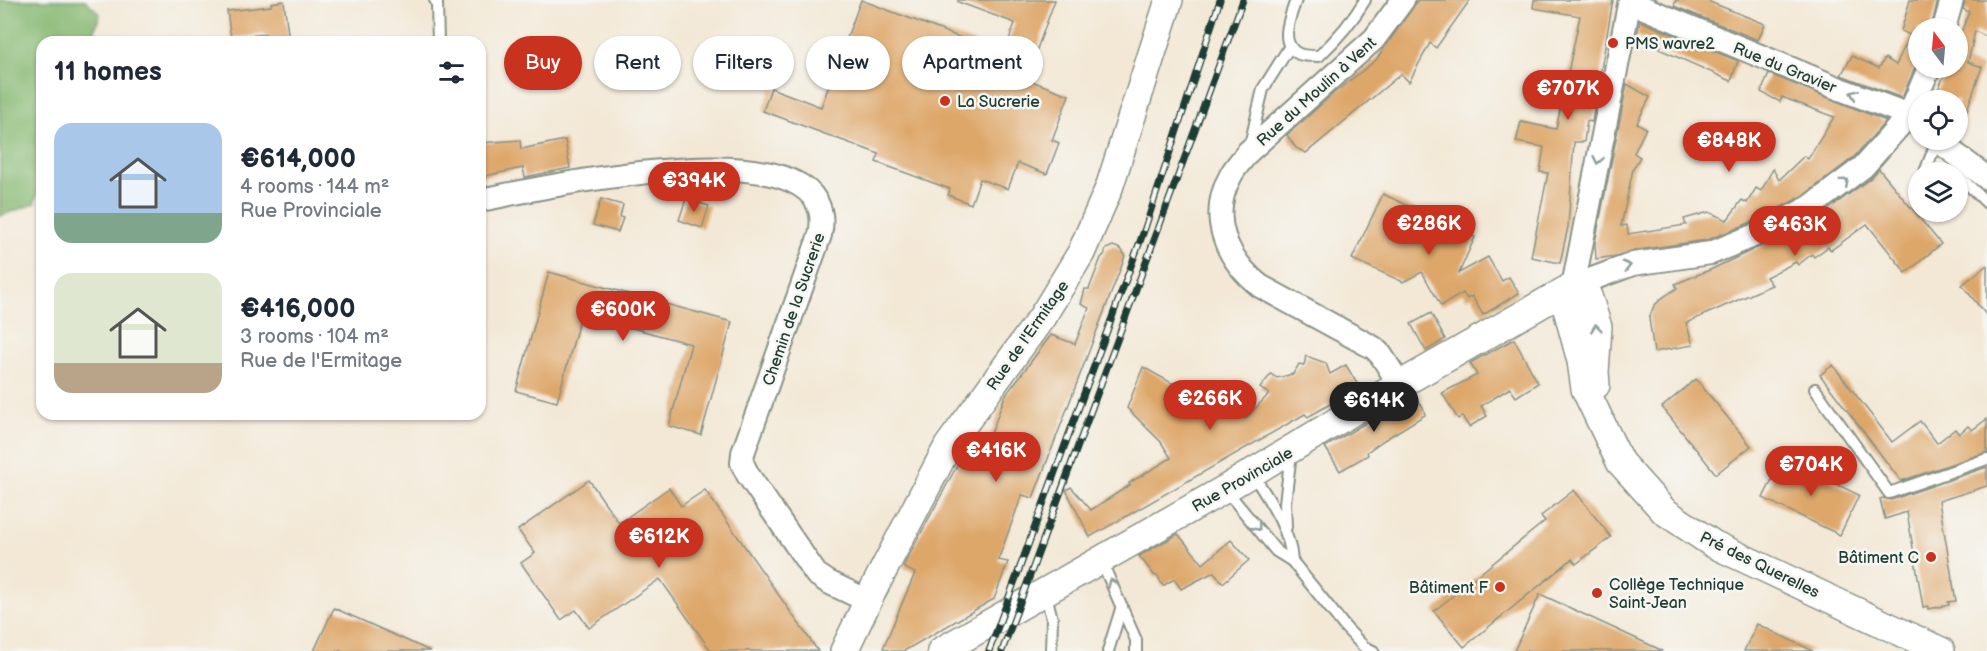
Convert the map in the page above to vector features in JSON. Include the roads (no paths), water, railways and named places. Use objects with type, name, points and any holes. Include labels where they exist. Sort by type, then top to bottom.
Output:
[{"type":"street","name":"Rue de l'Ermitage","points":[[844,651],[948,446],[1042,317],[1081,254],[1109,188],[1169,0]]},
{"type":"street","name":"Rue du Moulin à Vent","points":[[1400,385],[1374,348],[1260,286],[1248,276],[1232,256],[1223,235],[1221,205],[1224,190],[1232,173],[1248,152],[1374,39],[1403,0]]},
{"type":"street","points":[[1947,18],[1952,0]]},
{"type":"street","points":[[1573,286],[1630,1]]},
{"type":"street","name":"Rue du Gravier","points":[[1630,1],[1908,117]]},
{"type":"street","points":[[1573,286],[1633,264],[1710,253],[1758,234],[1800,212],[1839,187],[1908,125]]},
{"type":"street","name":"Chemin de la Sucrerie","points":[[486,199],[685,168],[773,173],[790,178],[807,189],[814,198],[819,211],[820,235],[743,453],[742,463],[816,574],[868,601]]},
{"type":"street","points":[[1968,172],[1987,178]]},
{"type":"street","name":"Rue Provinciale","points":[[940,651],[1225,489],[1573,286]]},
{"type":"street","name":"Pré des Querelles","points":[[1573,286],[1567,309],[1581,361],[1585,389],[1620,462],[1664,512],[1713,544],[1941,651]]},
{"type":"lane","points":[[435,0],[438,36]]},
{"type":"lane","points":[[1296,0],[1288,22],[1287,37],[1290,46],[1299,54],[1319,56],[1338,38],[1365,0]]},
{"type":"lane","points":[[1248,152],[1263,89],[1290,46]]},
{"type":"lane","points":[[1968,181],[1987,203]]},
{"type":"lane","points":[[1815,389],[1889,493],[1987,459]]},
{"type":"lane","points":[[1286,533],[1285,503],[1291,450]]},
{"type":"lane","points":[[1252,473],[1286,533],[1291,545],[1292,561]]},
{"type":"lane","points":[[1225,489],[1276,551],[1292,561],[1345,627],[1364,647],[1373,651]]},
{"type":"lane","points":[[1101,560],[1136,640],[1136,651]]},
{"type":"lane","points":[[1045,591],[1052,618],[1051,651]]},
{"type":"lane","points":[[1108,651],[1122,606]]},
{"type":"railway","points":[[989,651],[1145,228],[1220,0]]},
{"type":"railway","points":[[1002,651],[1243,0]]},
{"type":"place","name":"PMS wavre2","points":[[1613,43]]},
{"type":"place","name":"La Sucrerie","points":[[945,101]]},
{"type":"place","name":"Bâtiment C","points":[[1931,557]]},
{"type":"place","name":"Bâtiment F","points":[[1500,587]]},
{"type":"place","name":"Collège Technique Saint-Jean","points":[[1597,593]]}]
